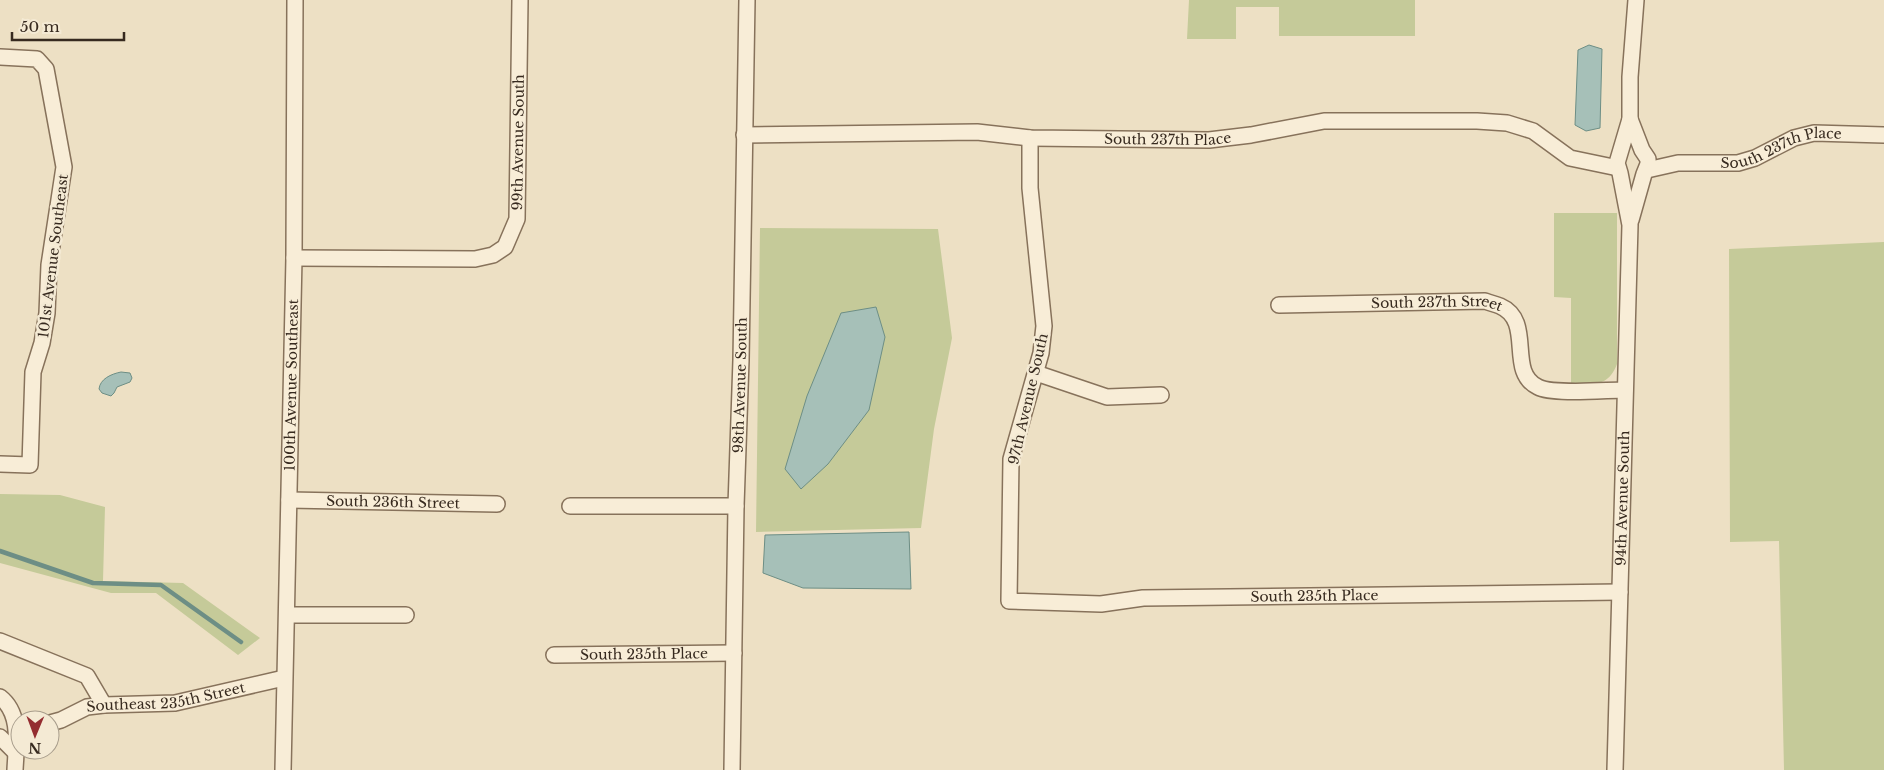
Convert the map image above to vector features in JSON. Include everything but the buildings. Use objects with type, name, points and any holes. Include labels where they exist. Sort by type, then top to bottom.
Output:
[{"type":"street","name":"100th Avenue Southeast","points":[[282,770],[294,258],[295,0]]},
{"type":"street","name":"99th Avenue South","points":[[294,258],[460,260],[493,255],[505,248],[517,219],[520,0]]},
{"type":"street","name":"98th Avenue South","points":[[732,770],[747,0]]},
{"type":"street","name":"94th Avenue South","points":[[1614,770],[1630,225],[1619,163],[1630,119],[1630,77],[1636,0]]},
{"type":"street","name":"101st Avenue Southeast","points":[[0,57],[37,59],[46,69],[64,167],[49,265],[47,313],[42,344],[33,372],[30,465],[0,464]]},
{"type":"street","name":"94th Avenue South","points":[[1630,119],[1648,164],[1630,225]]},
{"type":"street","name":"South 237th Place","points":[[744,134],[977,132],[1030,138],[1209,140],[1251,135],[1324,121],[1477,121],[1507,123],[1533,131],[1570,158],[1619,163]]},
{"type":"street","name":"South 237th Place","points":[[1645,172],[1678,163],[1738,163],[1755,158],[1794,138],[1814,133],[1884,135]]},
{"type":"street","name":"97th Avenue South","points":[[1009,601],[1011,459],[1041,353],[1044,326],[1030,188],[1030,138]]},
{"type":"street","points":[[1644,152],[1630,147],[1619,163],[1629,178],[1640,177],[1645,172]]},
{"type":"street","name":"South 237th Place","points":[[1644,152],[1678,163]]},
{"type":"street","name":"South 237th Street","points":[[1279,305],[1485,301],[1502,306],[1514,316],[1519,330],[1522,367],[1526,378],[1536,387],[1549,391],[1625,390]]},
{"type":"street","points":[[1036,373],[1107,397],[1161,395]]},
{"type":"street","name":"South 236th Street","points":[[289,500],[497,504]]},
{"type":"street","points":[[570,506],[736,506]]},
{"type":"street","name":"South 235th Place","points":[[1009,601],[1101,604],[1143,598],[1620,592]]},
{"type":"street","points":[[286,615],[406,615]]},
{"type":"street","points":[[0,641],[87,676],[104,705]]},
{"type":"street","name":"South 235th Place","points":[[554,655],[734,653]]},
{"type":"street","name":"Southeast 235th Street","points":[[60,720],[87,707],[175,703],[284,678]]},
{"type":"street","points":[[0,697],[10,711]]},
{"type":"street","points":[[0,737],[10,747]]},
{"type":"green space","points":[[1189,0],[1415,0],[1415,36],[1279,36],[1279,7],[1236,7],[1236,39],[1187,39]]},
{"type":"green space","points":[[1554,213],[1617,213],[1617,364],[1609,377],[1598,383],[1571,384],[1571,298],[1554,297]]},
{"type":"green space","points":[[760,228],[938,229],[952,338],[934,429],[921,528],[756,532]]},
{"type":"green space","points":[[1884,242],[1884,770],[1784,770],[1779,541],[1730,542],[1729,249]]},
{"type":"green space","points":[[0,494],[60,495],[105,507],[103,581],[183,583],[260,638],[238,655],[156,593],[111,593],[0,563]]},
{"type":"water","points":[[1589,45],[1602,49],[1600,128],[1586,131],[1575,125],[1578,50]]},
{"type":"water","points":[[876,307],[885,337],[869,410],[828,464],[801,489],[785,469],[807,396],[841,313]]},
{"type":"water","points":[[121,372],[130,373],[132,378],[130,382],[117,387],[111,396],[102,393],[99,389],[101,382]]},
{"type":"water","points":[[909,532],[911,589],[803,588],[763,573],[765,535]]},
{"type":"waterway","points":[[0,551],[93,583],[161,585],[241,642]]}]
